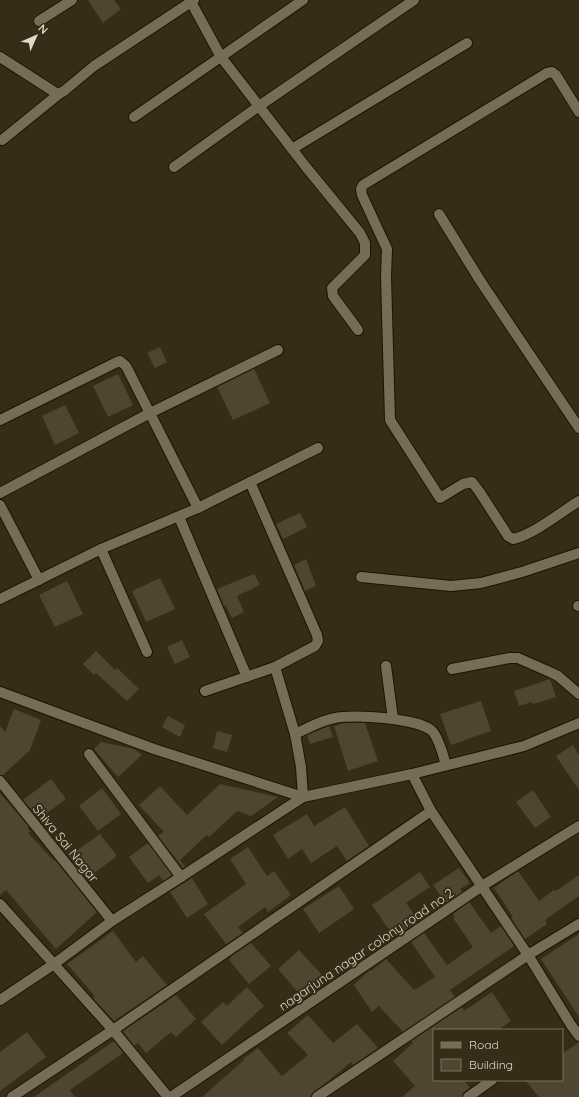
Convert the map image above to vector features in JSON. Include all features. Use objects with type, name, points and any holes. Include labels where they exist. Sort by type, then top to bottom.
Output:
[{"type":"street","points":[[39,21],[72,0]]},
{"type":"street","points":[[134,117],[303,0]]},
{"type":"street","points":[[174,167],[259,106],[414,0]]},
{"type":"street","points":[[2,140],[94,66],[192,1],[221,58],[360,233],[365,243],[365,255],[332,288],[333,296],[358,330]]},
{"type":"street","points":[[292,149],[467,43]]},
{"type":"street","points":[[0,57],[56,92],[62,92]]},
{"type":"street","points":[[579,112],[556,75],[552,72],[547,73],[363,185],[361,189],[362,195],[387,250],[386,284],[390,420],[440,498],[462,484],[472,482],[480,491],[508,536],[513,539],[530,533],[579,501]]},
{"type":"street","points":[[439,214],[481,282],[579,428]]},
{"type":"street","points":[[0,493],[150,413],[278,350]]},
{"type":"street","points":[[0,420],[120,361],[126,366],[198,508]]},
{"type":"street","points":[[0,598],[101,549],[179,517],[318,448]]},
{"type":"street","points":[[205,691],[275,667],[315,646],[318,641],[317,635],[250,482]]},
{"type":"street","points":[[0,505],[39,580]]},
{"type":"street","points":[[179,517],[247,677]]},
{"type":"street","points":[[101,549],[147,652]]},
{"type":"street","points":[[361,577],[452,586],[481,583],[522,572],[579,553]]},
{"type":"street","points":[[452,669],[510,658],[518,658],[558,676],[579,694]]},
{"type":"street","points":[[386,666],[393,719]]},
{"type":"street","points":[[275,667],[295,734],[301,767],[303,797]]},
{"type":"street","points":[[0,692],[154,748],[303,797]]},
{"type":"street","points":[[295,734],[333,718],[348,716],[393,719],[426,726],[432,731],[437,739],[446,765]]},
{"type":"street","points":[[0,1000],[54,964],[112,921],[182,877],[303,797],[412,774],[524,746],[579,723]]},
{"type":"street","points":[[89,754],[182,877]]},
{"type":"street","points":[[412,774],[432,811],[528,956],[566,1028],[578,1034]]},
{"type":"street","name":"Shiva Sai Nagar","points":[[0,781],[112,921]]},
{"type":"street","points":[[12,1097],[113,1030],[432,811]]},
{"type":"street","name":"nagarjuna nagar colony road no 2","points":[[170,1097],[482,886],[579,826]]},
{"type":"street","points":[[0,904],[113,1030],[170,1097]]},
{"type":"street","points":[[317,1097],[528,956],[579,924]]},
{"type":"street","points":[[468,1097],[491,1081]]},
{"type":"building","points":[[88,0],[114,0],[121,9],[103,23]]},
{"type":"building","points":[[160,347],[167,362],[155,368],[147,353]]},
{"type":"building","points":[[254,369],[270,403],[233,420],[217,387]]},
{"type":"building","points":[[118,374],[133,405],[108,417],[93,386]]},
{"type":"building","points":[[65,405],[79,433],[55,445],[42,416]]},
{"type":"building","points":[[300,513],[307,527],[283,539],[276,524]]},
{"type":"building","points":[[306,559],[316,586],[305,591],[294,565]]},
{"type":"building","points":[[254,574],[260,585],[237,596],[244,612],[232,618],[225,605],[224,606],[217,589]]},
{"type":"building","points":[[160,578],[175,609],[146,622],[132,591]]},
{"type":"building","points":[[67,581],[83,614],[55,627],[39,595]]},
{"type":"building","points":[[182,640],[190,657],[175,664],[167,647]]},
{"type":"building","points":[[96,651],[115,670],[117,668],[139,689],[127,701],[96,673],[94,675],[83,664]]},
{"type":"building","points":[[550,679],[556,697],[533,704],[532,702],[519,706],[514,691]]},
{"type":"building","points":[[481,701],[491,731],[451,745],[440,714]]},
{"type":"building","points":[[14,709],[41,720],[30,750],[3,775],[0,775],[0,726],[5,732]]},
{"type":"building","points":[[168,716],[185,725],[180,737],[162,727]]},
{"type":"building","points":[[344,723],[365,723],[378,761],[348,771],[334,726]]},
{"type":"building","points":[[329,726],[333,737],[310,744],[307,735]]},
{"type":"building","points":[[217,731],[232,735],[227,752],[213,748]]},
{"type":"building","points":[[101,742],[134,749],[142,755],[118,777],[94,749]]},
{"type":"building","points":[[573,745],[579,755],[579,790],[556,756]]},
{"type":"building","points":[[51,779],[66,799],[39,819],[23,800]]},
{"type":"building","points":[[220,784],[278,797],[251,816],[237,811],[209,837],[207,835],[180,860],[185,867],[183,868],[158,836],[164,832],[139,805],[160,786],[187,815]]},
{"type":"building","points":[[102,788],[121,814],[98,831],[79,806]]},
{"type":"building","points":[[533,790],[551,817],[535,828],[516,802]]},
{"type":"building","points":[[0,793],[29,827],[27,828],[30,831],[28,833],[54,861],[55,860],[97,912],[56,949],[6,890],[0,895]]},
{"type":"building","points":[[345,807],[369,846],[347,861],[337,846],[311,863],[302,849],[288,859],[273,835],[307,814],[314,826]]},
{"type":"building","points":[[100,834],[117,856],[86,879],[69,856]]},
{"type":"building","points":[[148,843],[172,875],[163,881],[159,875],[148,883],[129,857]]},
{"type":"building","points":[[248,847],[267,876],[274,871],[291,895],[268,912],[265,907],[238,927],[243,933],[226,944],[204,914],[246,884],[230,859]]},
{"type":"building","points":[[459,868],[470,883],[460,889],[462,892],[446,903],[433,885]]},
{"type":"building","points":[[518,871],[539,901],[579,875],[579,896],[545,920],[547,924],[525,939],[494,888]]},
{"type":"building","points":[[420,872],[430,887],[406,903],[414,914],[412,915],[417,922],[404,931],[400,924],[390,931],[372,905]]},
{"type":"building","points":[[192,878],[208,904],[187,918],[170,892]]},
{"type":"building","points":[[339,886],[354,909],[319,933],[303,909]]},
{"type":"building","points":[[469,902],[491,933],[501,926],[514,946],[450,990],[455,997],[403,1032],[379,1006],[372,1012],[354,985],[370,970],[371,971],[386,959],[414,990],[435,977],[411,942],[424,933],[447,965],[473,947],[453,918],[455,917],[453,914]]},
{"type":"building","points":[[113,931],[136,962],[143,956],[167,985],[114,1021],[93,998],[95,996],[67,964]]},
{"type":"building","points":[[579,934],[579,1017],[541,959]]},
{"type":"building","points":[[251,943],[271,966],[249,984],[229,960],[233,955]]},
{"type":"building","points":[[299,950],[321,974],[321,979],[301,996],[278,969]]},
{"type":"building","points":[[247,987],[264,1006],[222,1045],[201,1022],[223,1002],[227,1006]]},
{"type":"building","points":[[492,992],[511,1021],[499,1029],[433,1029],[433,1081],[465,1081],[470,1088],[464,1092],[462,1097],[402,1097],[415,1086],[393,1061],[413,1043],[411,1041],[462,1007],[464,1011]]},
{"type":"building","points":[[176,995],[196,1019],[176,1037],[171,1032],[146,1053],[138,1043],[134,1046],[123,1031]]},
{"type":"building","points":[[308,1015],[333,1043],[357,1024],[378,1048],[353,1065],[351,1062],[313,1092],[311,1097],[202,1097],[244,1060],[243,1059],[258,1048],[282,1076],[308,1055],[287,1033]]},
{"type":"building","points":[[27,1032],[46,1057],[0,1091],[0,1052]]},
{"type":"building","points":[[114,1041],[123,1053],[70,1090],[75,1097],[34,1097]]},
{"type":"building","points":[[579,1042],[579,1097],[539,1097],[526,1081],[563,1081],[563,1053]]}]
